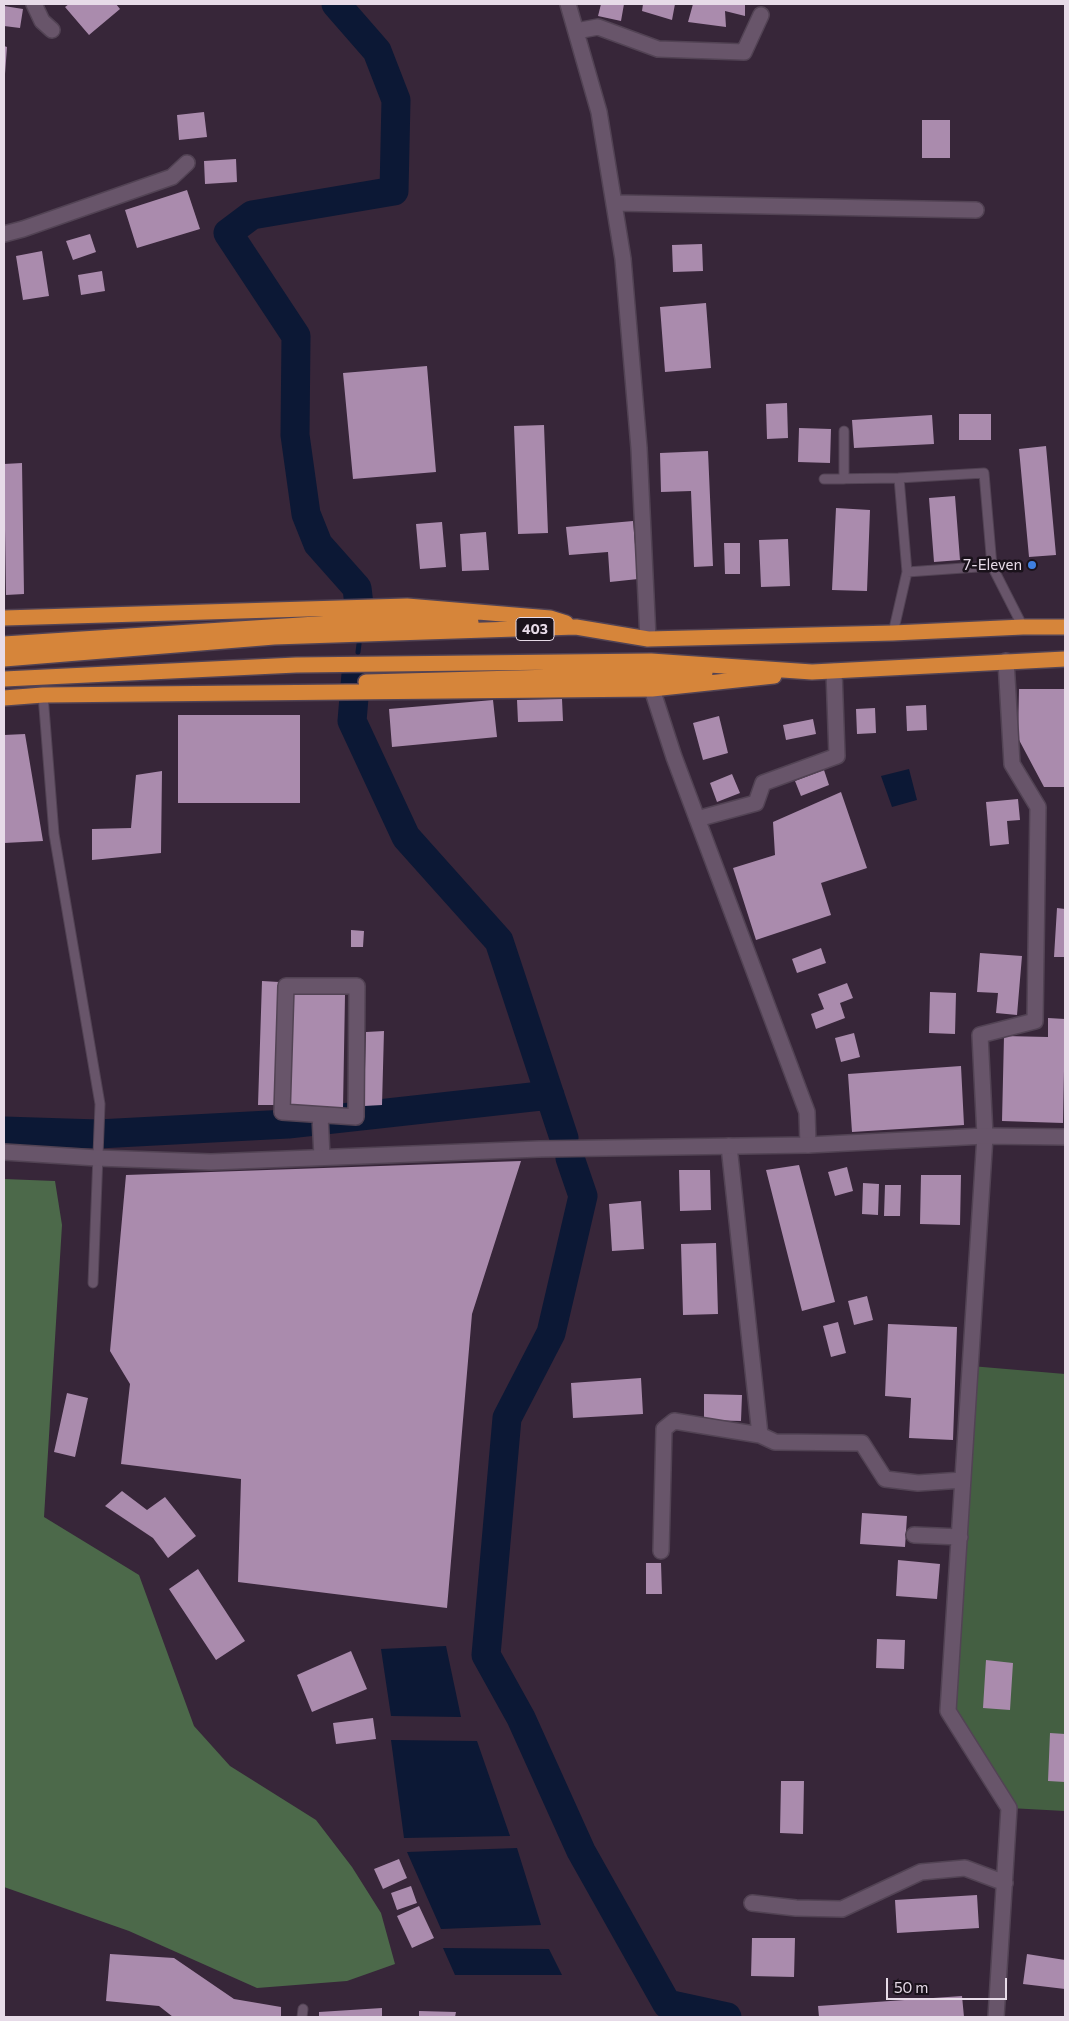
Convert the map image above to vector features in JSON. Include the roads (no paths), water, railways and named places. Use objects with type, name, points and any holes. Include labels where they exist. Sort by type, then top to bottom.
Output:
[{"type":"highway","points":[[4,618],[407,606],[550,618],[569,628]]},
{"type":"highway","points":[[4,644],[410,618],[569,628]]},
{"type":"highway","name":"403","points":[[4,659],[274,637],[569,628],[648,639],[1065,627]]},
{"type":"highway","name":"403","points":[[4,679],[296,665],[652,661],[812,672],[1065,659]]},
{"type":"highway","points":[[4,692],[812,672]]},
{"type":"highway","points":[[4,698],[43,695],[652,689],[812,672]]},
{"type":"street","points":[[34,4],[42,21],[52,30]]},
{"type":"street","points":[[568,4],[599,112],[623,259],[639,448],[648,639]]},
{"type":"street","points":[[576,31],[598,27],[658,48],[744,52],[761,15]]},
{"type":"street","points":[[4,234],[23,230],[172,177],[187,163]]},
{"type":"street","points":[[614,203],[976,210]]},
{"type":"street","points":[[996,2017],[1009,1808],[948,1711],[985,1136],[980,1035],[1035,1021],[1038,807],[1012,764],[1006,661]]},
{"type":"street","points":[[698,820],[756,803],[763,783],[837,756],[834,671]]},
{"type":"street","points":[[652,689],[698,820],[807,1112],[808,1145]]},
{"type":"street","points":[[286,986],[357,986],[356,1117],[320,1115],[282,1112],[286,986]]},
{"type":"street","points":[[320,1115],[322,1157]]},
{"type":"street","points":[[4,1152],[96,1158],[212,1162],[539,1149],[808,1145],[985,1136],[1065,1137]]},
{"type":"street","points":[[729,1146],[760,1435]]},
{"type":"street","points":[[661,1551],[664,1430],[674,1421],[760,1435],[775,1442],[862,1443],[885,1479],[918,1483],[963,1480]]},
{"type":"street","points":[[914,1535],[960,1537]]},
{"type":"street","points":[[752,1903],[796,1908],[842,1909],[921,1872],[965,1868],[1005,1883]]},
{"type":"lane","points":[[844,431],[844,479]]},
{"type":"lane","points":[[824,479],[899,478],[984,473],[992,566],[1023,627]]},
{"type":"lane","points":[[893,633],[907,572],[899,478]]},
{"type":"lane","points":[[907,572],[992,566]]},
{"type":"lane","points":[[43,695],[54,834],[100,1104],[96,1158],[93,1283]]},
{"type":"water","points":[[909,769],[917,800],[892,807],[881,776]]},
{"type":"water","points":[[446,1646],[461,1717],[391,1716],[381,1649]]},
{"type":"water","points":[[391,1740],[477,1741],[510,1836],[404,1838]]},
{"type":"water","points":[[517,1848],[541,1925],[441,1929],[407,1852]]},
{"type":"water","points":[[443,1948],[549,1949],[562,1975],[455,1975]]},
{"type":"waterway","points":[[336,4],[377,51],[396,100],[394,191],[252,215],[228,233],[296,336],[295,435],[306,514],[318,544],[357,588],[361,622]]},
{"type":"waterway","points":[[358,652],[359,644]]},
{"type":"waterway","points":[[356,674],[352,721],[406,837],[499,941],[564,1138]]},
{"type":"waterway","points":[[4,1131],[98,1134],[288,1124],[550,1095]]},
{"type":"waterway","points":[[570,1158],[583,1196],[551,1333],[507,1418],[486,1655],[521,1718],[581,1851],[667,2004],[727,2017]]},
{"type":"place","name":"7-Eleven","points":[[1032,565]]}]
